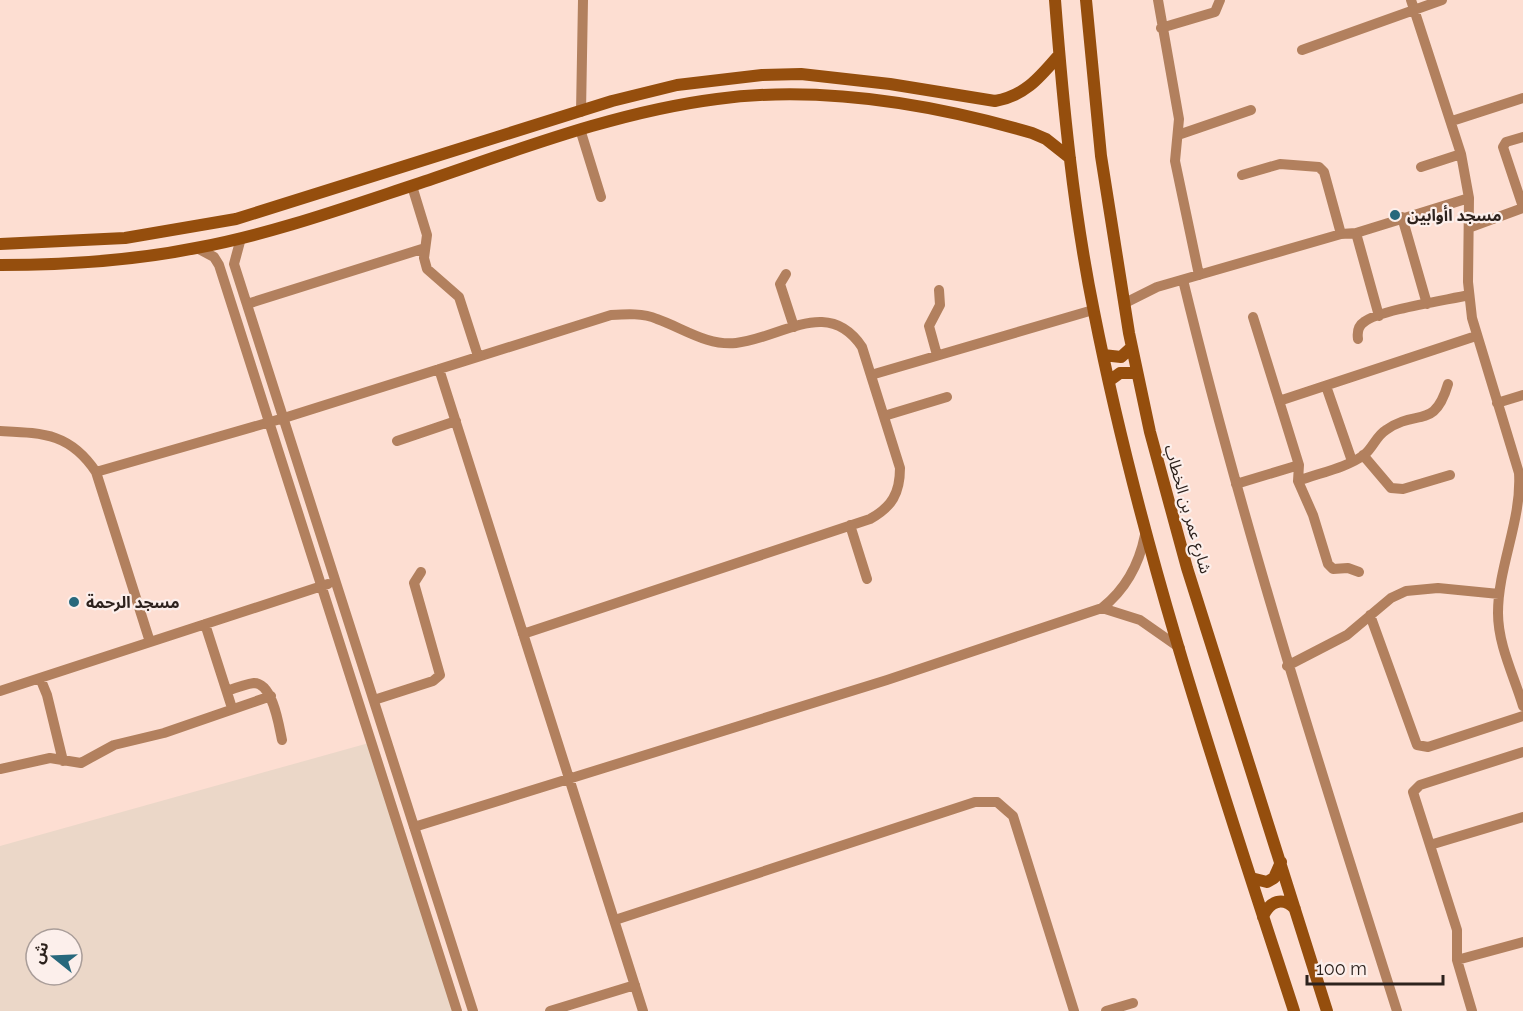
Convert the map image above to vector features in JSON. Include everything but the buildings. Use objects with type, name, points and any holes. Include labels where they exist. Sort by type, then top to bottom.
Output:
[{"type":"street","points":[[580,112],[583,0]]},
{"type":"street","points":[[1055,0],[1070,158],[1093,310],[1108,381],[1146,535],[1294,1011]]},
{"type":"street","name":"شارع عمر بن الخطاب","points":[[1086,0],[1101,156],[1132,347],[1158,466],[1187,568],[1327,1011]]},
{"type":"street","points":[[1158,0],[1161,28],[1179,119],[1175,160],[1199,275]]},
{"type":"street","points":[[1161,28],[1215,12],[1220,0]]},
{"type":"street","points":[[1302,50],[1413,5],[1442,0]]},
{"type":"street","points":[[1413,5],[1461,154],[1469,198],[1471,227],[1468,255],[1469,295],[1476,336],[1519,473],[1520,506],[1499,594],[1500,636],[1523,706]]},
{"type":"street","points":[[0,244],[83,241],[167,232],[236,219],[644,92],[715,80],[801,74],[890,84],[995,101],[1010,99],[1037,82],[1059,55]]},
{"type":"street","points":[[715,80],[718,98]]},
{"type":"street","points":[[0,265],[83,262],[197,248],[241,238],[412,186],[580,129],[668,106],[718,98],[789,95],[905,104],[1032,133],[1046,139],[1070,158]]},
{"type":"street","points":[[1452,121],[1523,98]]},
{"type":"street","points":[[1178,135],[1251,110]]},
{"type":"street","points":[[580,129],[601,197]]},
{"type":"street","points":[[1471,227],[1523,208],[1503,147],[1506,142],[1523,137]]},
{"type":"street","points":[[1421,167],[1461,154]]},
{"type":"street","points":[[1242,175],[1286,163],[1319,167],[1324,172],[1341,234]]},
{"type":"street","points":[[356,183],[363,201]]},
{"type":"street","points":[[412,186],[427,235],[425,248],[427,268],[459,297],[478,356]]},
{"type":"street","points":[[1125,303],[1157,287],[1341,234],[1356,233],[1469,198]]},
{"type":"street","points":[[1402,217],[1427,304]]},
{"type":"street","points":[[1356,233],[1380,316]]},
{"type":"street","points":[[241,238],[234,264],[473,1011]]},
{"type":"street","points":[[83,241],[78,244],[76,255],[83,262]]},
{"type":"street","points":[[52,243],[57,251],[52,264]]},
{"type":"street","points":[[197,248],[214,257],[219,265],[457,1011]]},
{"type":"street","points":[[247,304],[425,248]]},
{"type":"street","points":[[786,274],[780,284],[794,327]]},
{"type":"street","points":[[1183,280],[1236,484],[1287,666],[1397,1011]]},
{"type":"street","points":[[937,356],[929,326],[940,305],[939,290]]},
{"type":"street","points":[[1358,339],[1362,323],[1380,316],[1469,295]]},
{"type":"street","points":[[871,375],[1093,310]]},
{"type":"street","points":[[96,472],[284,418],[611,315],[635,314],[657,318],[698,337],[722,343],[746,341],[818,321],[844,327],[862,347],[900,468],[900,484],[895,499],[884,511],[850,525],[523,634]]},
{"type":"street","points":[[1253,316],[1299,465],[1298,481],[1313,515],[1328,564],[1334,570],[1348,568],[1359,572]]},
{"type":"street","points":[[1279,401],[1476,336]]},
{"type":"street","points":[[1103,355],[1121,357],[1132,347]]},
{"type":"street","points":[[439,369],[644,1011]]},
{"type":"street","points":[[1108,381],[1120,373],[1137,373]]},
{"type":"street","points":[[1298,481],[1352,461],[1363,455],[1386,430],[1438,410],[1449,384]]},
{"type":"street","points":[[1326,386],[1352,461]]},
{"type":"street","points":[[1497,403],[1523,395]]},
{"type":"street","points":[[884,416],[947,397]]},
{"type":"street","points":[[398,441],[456,421]]},
{"type":"street","points":[[0,431],[54,436],[78,450],[96,472],[150,642]]},
{"type":"street","points":[[1363,455],[1391,488],[1403,489],[1450,475]]},
{"type":"street","points":[[1236,484],[1299,465]]},
{"type":"street","points":[[850,525],[867,579]]},
{"type":"street","points":[[414,827],[1102,608],[1118,594],[1131,576],[1146,535]]},
{"type":"street","points":[[374,700],[433,681],[440,675],[414,583],[421,572]]},
{"type":"street","points":[[0,691],[336,582]]},
{"type":"street","points":[[1287,666],[1347,635],[1391,598],[1422,587],[1499,594]]},
{"type":"street","points":[[1102,608],[1140,620],[1180,648]]},
{"type":"street","points":[[1370,615],[1417,745],[1428,747],[1523,716]]},
{"type":"street","points":[[206,624],[232,708]]},
{"type":"street","points":[[40,678],[47,695],[63,761]]},
{"type":"street","points":[[227,691],[258,683],[265,688],[271,696],[282,740]]},
{"type":"street","points":[[0,769],[50,758],[81,763],[114,745],[164,733],[271,696]]},
{"type":"street","points":[[1472,1011],[1457,960],[1457,930],[1413,796],[1417,786],[1523,752]]},
{"type":"street","points":[[615,920],[975,802],[997,802],[1013,816],[1074,1011]]},
{"type":"street","points":[[1430,845],[1523,817]]},
{"type":"street","points":[[1251,878],[1267,882],[1274,878],[1281,862]]},
{"type":"street","points":[[1263,917],[1266,908],[1273,902],[1281,901],[1290,904],[1296,910]]},
{"type":"street","points":[[1457,960],[1523,942]]},
{"type":"street","points":[[550,1011],[635,985]]},
{"type":"street","points":[[1106,1011],[1133,1003]]},
{"type":"shaded area","points":[[376,741],[462,1011],[0,1011],[0,846]]},
{"type":"place","name":"مسجد اأوابين","points":[[1395,215]]},
{"type":"place","name":"مسجد الرحمة","points":[[74,602]]}]
